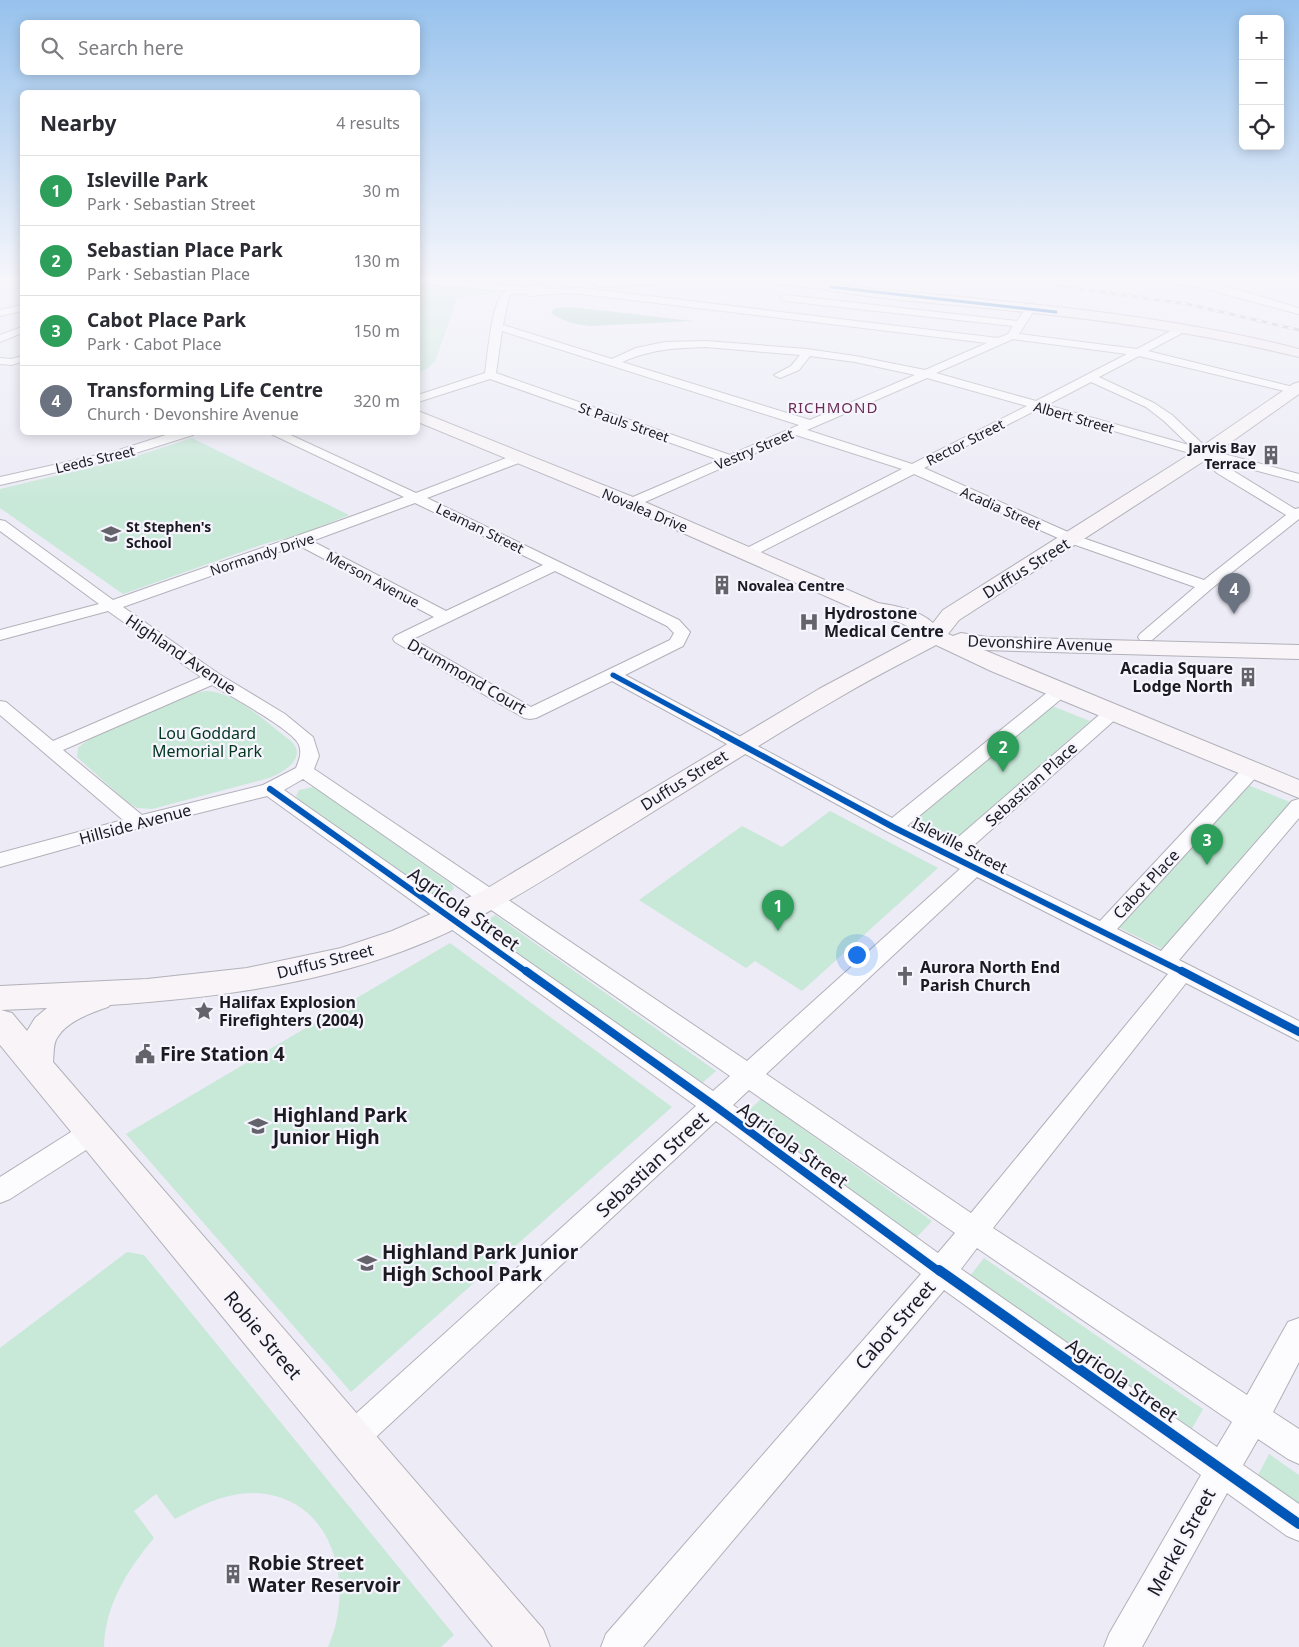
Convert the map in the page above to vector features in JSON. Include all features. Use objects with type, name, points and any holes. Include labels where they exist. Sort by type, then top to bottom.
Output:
[{"type":"street","points":[[420,398],[490,375],[493,354]]},
{"type":"street","points":[[587,354],[809,424]]},
{"type":"street","name":"Albert Street","points":[[613,362],[631,354]]},
{"type":"street","points":[[780,375],[795,368],[806,354]]},
{"type":"street","name":"Albert Street","points":[[818,354],[923,373],[1299,478]]},
{"type":"street","name":"Vestry Street","points":[[631,503],[967,354]]},
{"type":"street","name":"Rector Street","points":[[746,554],[1036,406],[1134,354]]},
{"type":"street","points":[[1145,354],[1296,388]]},
{"type":"street","points":[[0,361],[20,360]]},
{"type":"street","name":"St Pauls Street","points":[[490,375],[729,459]]},
{"type":"street","points":[[1090,377],[1150,405],[1168,418],[1222,470],[1298,511],[1146,637]]},
{"type":"street","name":"Duffus Street","points":[[0,998],[120,992],[221,982],[302,968],[389,944],[452,918],[491,899],[827,694],[935,636],[951,615],[1204,453],[1296,388]]},
{"type":"street","name":"Novalea Drive","points":[[420,417],[631,503],[872,608],[878,619],[905,631],[935,636]]},
{"type":"street","name":"Acadia Street","points":[[796,430],[912,468],[1072,539],[1206,586]]},
{"type":"street","name":"Leeds Street","points":[[0,481],[119,454],[179,435]]},
{"type":"street","name":"Leaman Street","points":[[280,435],[556,565],[673,623],[682,632]]},
{"type":"street","name":"Normandy Drive","points":[[0,635],[111,606],[416,498],[519,458]]},
{"type":"street","name":"Highland Avenue","points":[[0,524],[111,606],[213,678],[278,718],[307,741],[310,756],[304,771]]},
{"type":"street","name":"Merson Avenue","points":[[299,540],[447,618]]},
{"type":"street","name":"Drummond Court","points":[[556,565],[401,639],[530,714],[676,643],[682,632]]},
{"type":"street","name":"Devonshire Avenue","points":[[935,636],[972,633],[1299,643]]},
{"type":"street","points":[[935,636],[999,666],[1182,740],[1299,790]]},
{"type":"street","name":"Devonshire Avenue","points":[[935,636],[987,644],[1299,652]]},
{"type":"street","name":"Isleville Street","points":[[613,675],[893,827],[1299,1032]]},
{"type":"street","points":[[49,748],[213,678]]},
{"type":"street","points":[[893,827],[1060,691]]},
{"type":"street","points":[[0,706],[138,822]]},
{"type":"street","name":"Sebastian Place","points":[[951,855],[1112,712]]},
{"type":"street","points":[[270,789],[304,771]]},
{"type":"street","name":"Agricola Street","points":[[304,771],[747,1075],[1299,1448]]},
{"type":"street","name":"Cabot Place","points":[[1102,932],[1251,771]]},
{"type":"street","name":"Agricola Street","points":[[270,789],[715,1106],[941,1272],[1299,1524]]},
{"type":"street","name":"Hillside Avenue","points":[[0,860],[138,822],[270,789]]},
{"type":"street","points":[[1173,967],[1299,805]]},
{"type":"street","name":"Sebastian Street","points":[[351,1439],[974,868]]},
{"type":"street","name":"Cabot Street","points":[[619,1647],[941,1272],[975,1230],[1173,967]]},
{"type":"street","points":[[36,1065],[41,1036],[53,1020],[74,1007],[120,992]]},
{"type":"street","name":"Robie Street","points":[[0,1022],[91,1133],[525,1647]]},
{"type":"street","points":[[0,1191],[91,1133]]},
{"type":"street","name":"Merkel Street","points":[[1122,1647],[1299,1332]]},
{"type":"green space","points":[[420,354],[438,354],[435,362],[420,371]]},
{"type":"green space","points":[[192,438],[349,515],[304,533],[264,544],[123,594],[0,508],[0,489],[133,457]]},
{"type":"green space","name":"Lou Goddard Memorial Park","points":[[206,691],[217,692],[240,702],[291,741],[296,747],[297,753],[292,764],[269,778],[152,809],[137,808],[127,802],[77,757],[78,748],[102,732],[160,706]]},
{"type":"green space","points":[[1052,706],[1090,721],[951,843],[912,823]]},
{"type":"green space","points":[[1248,785],[1292,803],[1166,951],[1118,927]]},
{"type":"green space","points":[[314,787],[454,888],[445,895],[433,895],[300,801],[296,796],[299,790]]},
{"type":"green space","points":[[830,811],[938,868],[802,991],[755,961],[746,968],[639,900],[742,826],[782,847]]},
{"type":"green space","points":[[495,915],[716,1071],[701,1084],[479,926]]},
{"type":"green space","name":"Highland Park Junior High School Park","points":[[450,943],[672,1107],[351,1392],[126,1134]]},
{"type":"green space","points":[[761,1099],[932,1221],[916,1238],[745,1114]]},
{"type":"green space","points":[[127,1252],[144,1255],[454,1635],[441,1647],[328,1647],[336,1625],[339,1601],[339,1576],[333,1553],[324,1532],[309,1515],[290,1501],[266,1494],[254,1493],[219,1499],[175,1519],[156,1494],[134,1511],[154,1538],[135,1562],[113,1602],[105,1632],[104,1647],[0,1647],[0,1348]]},
{"type":"green space","points":[[984,1258],[1203,1409],[1190,1432],[970,1276]]},
{"type":"green space","points":[[1269,1454],[1299,1475],[1299,1509],[1256,1479]]},
{"type":"cycle path","points":[[613,675],[893,827],[1164,962],[1299,1032]]},
{"type":"cycle path","points":[[270,789],[715,1106],[941,1272],[1299,1524]]},
{"type":"place","name":"Jarvis Bay Terrace","points":[[1271,455]]},
{"type":"place","name":"St Stephen's School","points":[[111,534]]},
{"type":"place","name":"Novalea Centre","points":[[722,585]]},
{"type":"place","name":"Transforming Life Centre","points":[[1234,614]]},
{"type":"place","name":"Hydrostone Medical Centre","points":[[809,622]]},
{"type":"place","name":"Acadia Square Lodge North","points":[[1248,677]]},
{"type":"place","name":"Sebastian Place Park","points":[[1003,772]]},
{"type":"place","name":"Cabot Place Park","points":[[1207,865]]},
{"type":"place","name":"Isleville Park","points":[[778,931]]},
{"type":"place","name":"Aurora North End Parish Church","points":[[905,976]]},
{"type":"place","name":"Halifax Explosion Firefighters (2004)","points":[[204,1011]]},
{"type":"place","name":"Fire Station 4","points":[[145,1054]]},
{"type":"place","name":"Highland Park Junior High","points":[[258,1126]]},
{"type":"place","name":"Highland Park Junior High School Park","points":[[367,1263]]},
{"type":"place","name":"Robie Street Water Reservoir","points":[[233,1574]]},
{"type":"district","name":"RICHMOND","points":[[833,407]]}]
